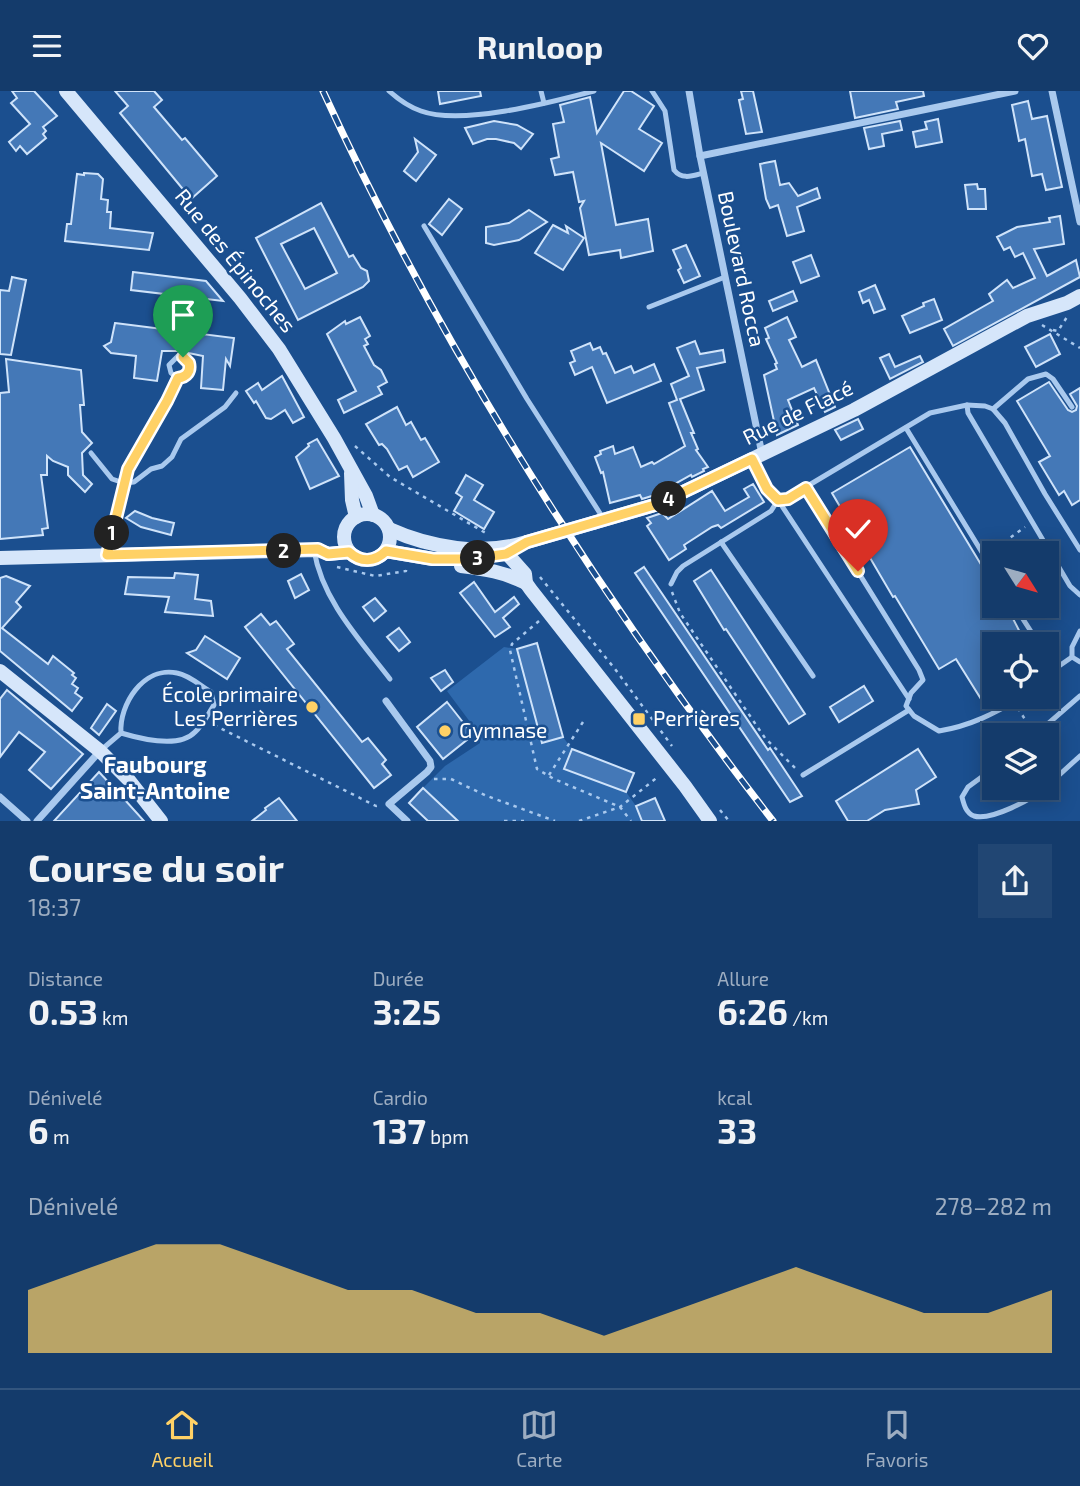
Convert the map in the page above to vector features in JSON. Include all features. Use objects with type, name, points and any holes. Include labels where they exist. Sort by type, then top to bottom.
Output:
[{"type":"main road","name":"Rue des Épinoches","points":[[66,91],[240,298],[279,349],[334,439],[366,496],[373,515]]},
{"type":"main road","name":"Rue de Flacé","points":[[373,515],[383,520],[389,529],[439,547],[502,547],[525,543],[658,504],[854,410],[1027,316],[1080,296]]},
{"type":"main road","name":"Rue des Épinoches","points":[[351,472],[356,517]]},
{"type":"main road","points":[[316,550],[345,531],[356,517],[373,515]]},
{"type":"main road","points":[[386,551],[389,529]]},
{"type":"main road","points":[[345,531],[344,542],[349,552]]},
{"type":"main road","name":"Rue de Flacé","points":[[433,559],[469,559],[502,547]]},
{"type":"main road","points":[[502,547],[525,574],[526,583],[710,821]]},
{"type":"main road","name":"Rue de Flacé","points":[[0,558],[316,550],[328,554],[349,552],[354,557],[368,561],[386,551],[460,566],[491,569],[526,583]]},
{"type":"main road","points":[[0,671],[100,751],[128,779],[162,821]]},
{"type":"street","name":"Boulevard Rocca","points":[[689,91],[757,456]]},
{"type":"street","points":[[699,156],[1015,91]]},
{"type":"street","points":[[1052,91],[1080,222]]},
{"type":"street","points":[[386,701],[430,761],[428,772],[389,804],[407,821]]},
{"type":"street","points":[[37,821],[100,751]]},
{"type":"street","points":[[0,797],[27,821]]},
{"type":"lane","points":[[389,91],[400,101],[423,112],[446,115],[474,115],[594,91]]},
{"type":"lane","points":[[541,91],[544,103]]},
{"type":"lane","points":[[653,91],[665,111],[674,170],[679,175],[688,177],[703,173]]},
{"type":"lane","points":[[424,226],[599,521]]},
{"type":"lane","points":[[649,307],[725,277]]},
{"type":"lane","points":[[107,555],[128,469],[178,378],[187,375],[190,367],[186,359],[178,356],[169,365],[171,373],[178,378]]},
{"type":"lane","points":[[993,409],[1028,379],[1046,374],[1053,379],[1072,407]]},
{"type":"lane","points":[[92,453],[112,479],[124,483],[134,482],[151,469],[162,466],[172,457],[181,439],[225,407],[236,393]]},
{"type":"lane","points":[[778,500],[788,499],[930,413],[967,405],[985,406],[993,409],[1018,443],[1045,494],[1080,550]]},
{"type":"lane","points":[[967,405],[968,413],[1031,523],[1070,586],[1080,595]]},
{"type":"lane","points":[[906,428],[982,553]]},
{"type":"lane","points":[[757,456],[767,489],[778,500],[909,699]]},
{"type":"lane","points":[[806,488],[919,670],[923,680],[906,706],[914,716],[939,731],[962,727],[1003,709]]},
{"type":"lane","points":[[671,584],[683,566],[771,511],[778,500]]},
{"type":"lane","points":[[721,542],[813,676]]},
{"type":"lane","points":[[316,550],[318,572],[340,614],[390,679]]},
{"type":"lane","points":[[1072,657],[1072,647],[1080,631]]},
{"type":"lane","points":[[1072,657],[1080,662]]},
{"type":"lane","points":[[1059,666],[1072,657]]},
{"type":"lane","points":[[166,673],[178,673],[211,692],[214,705],[194,734],[184,740],[153,741],[121,733],[120,719],[127,701],[144,682],[166,673]]},
{"type":"lane","points":[[1049,723],[1080,696]]},
{"type":"lane","points":[[803,775],[909,710]]},
{"type":"lane","points":[[100,751],[121,733]]},
{"type":"lane","points":[[1060,774],[1080,756]]},
{"type":"lane","points":[[982,777],[968,787],[962,797],[966,809],[974,817],[989,818],[1028,800]]},
{"type":"path","points":[[1027,316],[1080,348]]},
{"type":"path","points":[[1050,330],[1058,331],[1067,317]]},
{"type":"path","points":[[334,439],[357,447],[390,477],[502,547]]},
{"type":"path","points":[[441,513],[444,509]]},
{"type":"path","points":[[1005,541],[1031,523]]},
{"type":"path","points":[[535,569],[615,669],[678,754]]},
{"type":"path","points":[[671,584],[673,599],[680,613],[765,738],[803,775]]},
{"type":"path","points":[[540,614],[539,622],[512,644],[510,650],[537,769],[620,807],[631,821]]},
{"type":"path","points":[[205,720],[376,806],[389,804]]},
{"type":"path","points":[[549,776],[583,722]]},
{"type":"path","points":[[579,821],[620,807],[670,767]]},
{"type":"path","points":[[420,779],[451,779],[487,796],[555,821]]},
{"type":"path","points":[[716,803],[729,821]]},
{"type":"path","points":[[504,821],[524,821]]},
{"type":"shaded area","points":[[504,647],[517,649],[542,743],[563,737],[572,749],[565,769],[626,792],[642,821],[458,821],[423,788],[445,766],[480,743],[479,734],[447,691]]},
{"type":"building","points":[[12,91],[34,91],[57,116],[43,127],[46,138],[27,154],[20,146],[16,151],[9,142],[30,124],[11,103],[17,98]]},
{"type":"building","points":[[115,91],[154,91],[162,100],[154,107],[217,176],[191,199],[120,113],[128,106]]},
{"type":"building","points":[[438,91],[480,91],[481,96],[440,104]]},
{"type":"building","points":[[624,91],[631,91],[654,106],[639,129],[662,143],[644,171],[601,143],[616,225],[648,219],[653,251],[621,258],[620,250],[589,255],[580,208],[584,201],[579,202],[573,172],[555,175],[551,159],[559,157],[553,124],[564,122],[560,105],[590,97],[597,133]]},
{"type":"building","points":[[741,91],[753,91],[762,132],[746,134],[739,100],[743,99]]},
{"type":"building","points":[[850,91],[923,91],[924,96],[896,102],[898,109],[855,118]]},
{"type":"building","points":[[1028,101],[1032,119],[1047,116],[1062,187],[1046,190],[1042,174],[1032,176],[1025,139],[1019,141],[1012,105]]},
{"type":"building","points":[[938,119],[942,142],[916,147],[913,132],[927,129],[925,122]]},
{"type":"building","points":[[494,121],[517,125],[533,134],[521,149],[514,143],[496,139],[473,144],[465,128]]},
{"type":"building","points":[[900,121],[902,130],[882,134],[884,146],[869,149],[864,128]]},
{"type":"building","points":[[415,139],[436,155],[416,181],[404,171],[418,152]]},
{"type":"building","points":[[775,161],[780,185],[789,183],[798,196],[817,188],[820,198],[797,207],[804,231],[787,236],[778,205],[770,208],[766,199],[760,164]]},
{"type":"building","points":[[77,174],[98,174],[103,179],[101,199],[108,200],[107,212],[111,212],[110,228],[153,233],[149,250],[65,241],[67,224],[71,224]]},
{"type":"building","points":[[977,184],[978,189],[985,189],[986,209],[968,209],[965,185]]},
{"type":"building","points":[[449,199],[462,209],[442,235],[429,224]]},
{"type":"building","points":[[321,203],[349,257],[353,255],[361,268],[367,271],[369,281],[363,287],[298,320],[256,238]],"holes":[[[314,228],[337,273],[305,289],[281,244]]]},
{"type":"building","points":[[529,210],[547,222],[519,240],[494,245],[486,243],[486,227],[509,223]]},
{"type":"building","points":[[1060,216],[1064,244],[1034,249],[1047,276],[1076,260],[1080,277],[953,346],[944,329],[993,301],[989,294],[1007,280],[1013,288],[1035,278],[1023,253],[1015,257],[1010,247],[1004,250],[997,237],[1017,227],[1050,222],[1049,218]]},
{"type":"building","points":[[553,225],[568,233],[566,226],[584,238],[563,270],[535,253]]},
{"type":"building","points":[[686,245],[700,276],[684,283],[673,250]]},
{"type":"building","points":[[811,255],[819,276],[801,283],[793,262]]},
{"type":"building","points":[[133,272],[206,281],[223,301],[131,290]]},
{"type":"building","points":[[12,277],[26,280],[11,355],[0,354],[0,290],[9,291]]},
{"type":"building","points":[[875,285],[885,309],[874,313],[869,300],[863,303],[859,292]]},
{"type":"building","points":[[793,291],[797,301],[773,311],[769,301]]},
{"type":"building","points":[[934,299],[942,320],[910,333],[902,316]]},
{"type":"building","points":[[360,317],[370,336],[365,339],[368,344],[364,346],[387,382],[378,387],[382,394],[344,413],[338,400],[356,391],[327,334],[345,321],[346,324]]},
{"type":"building","points":[[787,317],[796,337],[789,340],[802,367],[816,360],[835,407],[825,412],[814,388],[788,400],[798,425],[777,435],[764,375],[777,369],[777,363],[766,339],[769,338],[765,328]]},
{"type":"building","points":[[115,323],[234,338],[230,366],[226,359],[223,390],[201,388],[203,356],[179,351],[162,351],[157,381],[134,378],[136,356],[111,353],[104,346],[111,342]]},
{"type":"building","points":[[1050,334],[1060,354],[1036,367],[1025,347]]},
{"type":"building","points":[[695,341],[700,354],[723,350],[725,362],[697,368],[704,390],[680,399],[694,433],[691,433],[698,449],[696,450],[708,467],[655,495],[642,499],[640,495],[610,503],[603,472],[601,473],[595,457],[601,454],[600,451],[613,446],[615,454],[633,447],[641,467],[652,462],[654,464],[685,446],[669,403],[677,400],[671,384],[689,376],[677,348]]},
{"type":"building","points":[[590,343],[593,350],[600,347],[603,354],[606,353],[615,373],[631,366],[634,373],[654,364],[661,381],[607,403],[592,367],[575,375],[570,363],[575,361],[571,351]]},
{"type":"building","points":[[889,354],[895,367],[920,356],[923,362],[890,379],[880,358]]},
{"type":"building","points":[[6,359],[81,370],[84,405],[80,405],[82,432],[92,443],[82,453],[83,475],[92,484],[85,492],[68,475],[68,467],[47,456],[47,475],[41,475],[48,528],[42,529],[43,535],[0,539],[0,393],[9,392]]},
{"type":"building","points":[[282,376],[304,417],[293,423],[285,410],[271,419],[266,418],[246,391],[258,383],[262,390]]},
{"type":"building","points":[[1049,382],[1072,412],[1077,406],[1070,394],[1080,388],[1080,500],[1072,505],[1064,491],[1059,495],[1039,462],[1050,456],[1017,401]]},
{"type":"building","points":[[397,407],[406,425],[411,422],[421,440],[425,438],[439,462],[413,477],[407,466],[399,470],[387,449],[382,444],[379,445],[366,424]]},
{"type":"building","points":[[858,419],[863,429],[841,440],[835,430]]},
{"type":"building","points":[[317,439],[339,476],[310,489],[296,457]]},
{"type":"building","points":[[910,447],[982,566],[982,618],[1013,618],[1020,632],[982,632],[982,701],[956,659],[939,669],[832,493]]},
{"type":"building","points":[[466,475],[483,485],[474,500],[494,512],[484,529],[454,511],[462,497],[456,493]]},
{"type":"building","points":[[753,484],[764,502],[721,528],[718,525],[712,527],[684,545],[686,549],[669,560],[647,526],[651,523],[647,518],[662,513],[668,519],[712,491],[725,511],[749,497],[744,489]]},
{"type":"building","points":[[135,511],[174,523],[171,535],[141,527],[126,518]]},
{"type":"building","points":[[644,567],[802,796],[790,802],[635,573]]},
{"type":"building","points":[[711,570],[805,714],[789,724],[726,629],[724,630],[694,581]]},
{"type":"building","points":[[175,573],[198,575],[195,599],[211,601],[213,616],[165,612],[169,597],[125,594],[128,577],[174,578]]},
{"type":"building","points":[[301,574],[309,590],[295,598],[288,581]]},
{"type":"building","points":[[6,576],[30,586],[16,602],[21,607],[2,628],[48,664],[53,656],[74,673],[72,675],[76,678],[72,684],[78,688],[75,693],[82,698],[72,711],[0,651],[0,578]]},
{"type":"building","points":[[474,582],[495,612],[514,597],[519,604],[503,618],[510,627],[495,637],[460,593]]},
{"type":"building","points":[[375,598],[386,611],[374,621],[363,607]]},
{"type":"building","points":[[261,614],[270,625],[276,621],[294,644],[287,649],[362,742],[368,738],[386,760],[382,764],[391,775],[374,788],[245,627]]},
{"type":"building","points":[[399,628],[410,642],[399,651],[387,637]]},
{"type":"building","points":[[205,636],[240,658],[227,679],[187,653],[196,650]]},
{"type":"building","points":[[537,643],[563,737],[542,743],[517,649]]},
{"type":"building","points":[[445,670],[453,682],[441,691],[431,678]]},
{"type":"building","points":[[864,686],[873,701],[839,722],[830,707]]},
{"type":"building","points":[[7,690],[83,754],[51,789],[29,770],[45,752],[19,732],[0,757],[0,699]]},
{"type":"building","name":"Gymnase","points":[[447,702],[473,735],[443,759],[417,727]]},
{"type":"building","points":[[107,704],[116,711],[99,735],[91,728]]},
{"type":"building","points":[[572,749],[634,773],[626,792],[564,769]]},
{"type":"building","points":[[918,749],[936,777],[916,790],[919,804],[885,810],[867,821],[848,821],[836,801]]},
{"type":"building","points":[[99,772],[144,821],[54,821]]},
{"type":"building","points":[[423,788],[458,821],[428,821],[409,803]]},
{"type":"building","points":[[279,798],[297,821],[252,821],[266,810],[265,808]]},
{"type":"building","points":[[655,798],[665,821],[642,821],[636,806]]},
{"type":"railway","points":[[323,91],[369,188],[419,283],[527,469],[646,648],[773,821]]},
{"type":"place","name":"École primaire Les Perrières","points":[[312,707]]},
{"type":"place","name":"Perrières","points":[[639,719]]},
{"type":"place","name":"Gymnase","points":[[445,731]]},
{"type":"district","name":"Faubourg Saint-Antoine","points":[[155,778]]},
{"type":"route","points":[[183,357],[189,363],[189,371],[187,375],[178,378],[128,469],[107,555],[318,549],[328,554],[349,552],[354,557],[368,561],[386,551],[433,559],[469,559],[506,554],[527,542],[658,504],[752,459],[767,489],[778,500],[788,499],[806,488],[858,571]]}]
